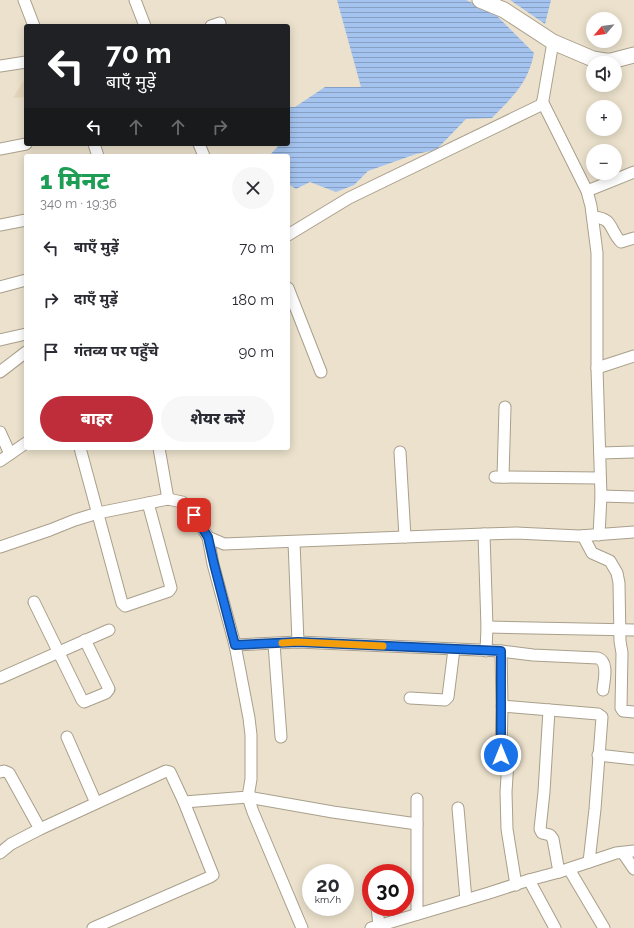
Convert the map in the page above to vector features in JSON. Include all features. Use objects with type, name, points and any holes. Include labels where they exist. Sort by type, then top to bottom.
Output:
[{"type":"street","points":[[24,0],[33,24]]},
{"type":"street","points":[[135,0],[144,24]]},
{"type":"street","points":[[480,0],[504,10],[550,40],[600,61],[611,61],[634,55]]},
{"type":"street","points":[[550,40],[542,103],[587,191],[593,218],[597,253],[597,368],[601,496],[599,535]]},
{"type":"street","points":[[0,66],[24,62]]},
{"type":"street","points":[[290,234],[349,198],[537,107],[542,103]]},
{"type":"street","points":[[0,149],[24,144]]},
{"type":"street","points":[[587,191],[634,172]]},
{"type":"street","points":[[593,218],[605,219],[621,242],[634,238]]},
{"type":"street","points":[[0,225],[24,220]]},
{"type":"street","points":[[0,287],[24,281]]},
{"type":"street","points":[[290,293],[321,372]]},
{"type":"street","points":[[0,340],[24,334]]},
{"type":"street","points":[[0,372],[24,354]]},
{"type":"street","points":[[597,368],[634,356]]},
{"type":"street","points":[[505,407],[499,477],[600,478]]},
{"type":"street","points":[[0,432],[10,454]]},
{"type":"street","points":[[0,461],[24,444]]},
{"type":"street","points":[[81,450],[122,603],[123,605],[127,606],[169,591],[172,588],[148,503]]},
{"type":"street","points":[[159,450],[168,499]]},
{"type":"street","points":[[400,452],[405,537]]},
{"type":"street","points":[[600,453],[634,452]]},
{"type":"street","points":[[601,496],[634,497]]},
{"type":"street","points":[[0,547],[98,513],[168,499],[182,502],[189,507],[208,537],[235,645],[251,735],[251,779],[248,797],[302,928]]},
{"type":"street","points":[[208,537],[224,544],[516,533],[583,536],[634,532]]},
{"type":"street","points":[[484,534],[487,627],[486,651]]},
{"type":"street","points":[[583,536],[592,553],[610,561],[617,573],[619,583],[622,653],[621,708],[623,711],[634,712]]},
{"type":"street","points":[[294,542],[298,642]]},
{"type":"street","points":[[34,602],[84,702],[106,693],[109,689],[85,640]]},
{"type":"street","points":[[487,627],[620,631],[634,630]]},
{"type":"street","points":[[0,678],[109,630]]},
{"type":"street","points":[[235,645],[298,642],[501,651],[533,655],[600,658],[605,667],[603,690]]},
{"type":"street","points":[[274,644],[281,737]]},
{"type":"street","points":[[410,698],[445,700],[448,697],[454,650]]},
{"type":"street","points":[[501,651],[501,754],[508,761],[506,792],[507,829],[516,885]]},
{"type":"street","points":[[502,706],[601,715],[602,721],[598,755],[595,809],[589,862]]},
{"type":"street","points":[[550,710],[540,829],[542,833],[550,835],[553,839],[564,871],[604,928]]},
{"type":"street","points":[[67,737],[96,803]]},
{"type":"street","points":[[598,755],[634,759]]},
{"type":"street","points":[[0,772],[4,771],[9,773],[40,829]]},
{"type":"street","points":[[0,853],[11,844],[40,829],[166,771],[170,772],[184,802],[213,875],[100,927]]},
{"type":"street","points":[[184,802],[248,797],[333,812],[417,824]]},
{"type":"street","points":[[417,799],[418,914]]},
{"type":"street","points":[[458,808],[466,900]]},
{"type":"street","points":[[376,916],[375,927],[516,885],[528,880],[564,871],[616,853],[629,852],[634,869]]},
{"type":"street","points":[[528,880],[555,928]]},
{"type":"shaded area","points":[[24,80],[24,97],[13,98]]},
{"type":"water","points":[[337,0],[466,0],[494,13],[534,53],[528,73],[519,89],[492,118],[466,119],[436,150],[416,154],[368,171],[354,185],[336,192],[310,182],[296,189],[290,185],[290,154],[271,154],[278,146],[290,146],[290,107],[295,107],[325,87],[361,87]]},
{"type":"water","points":[[510,0],[551,0],[545,24]]},
{"type":"slow traffic","points":[[282,643],[298,642],[383,646]]},
{"type":"route","points":[[194,515],[208,537],[235,645],[298,642],[501,651],[501,755]]}]
